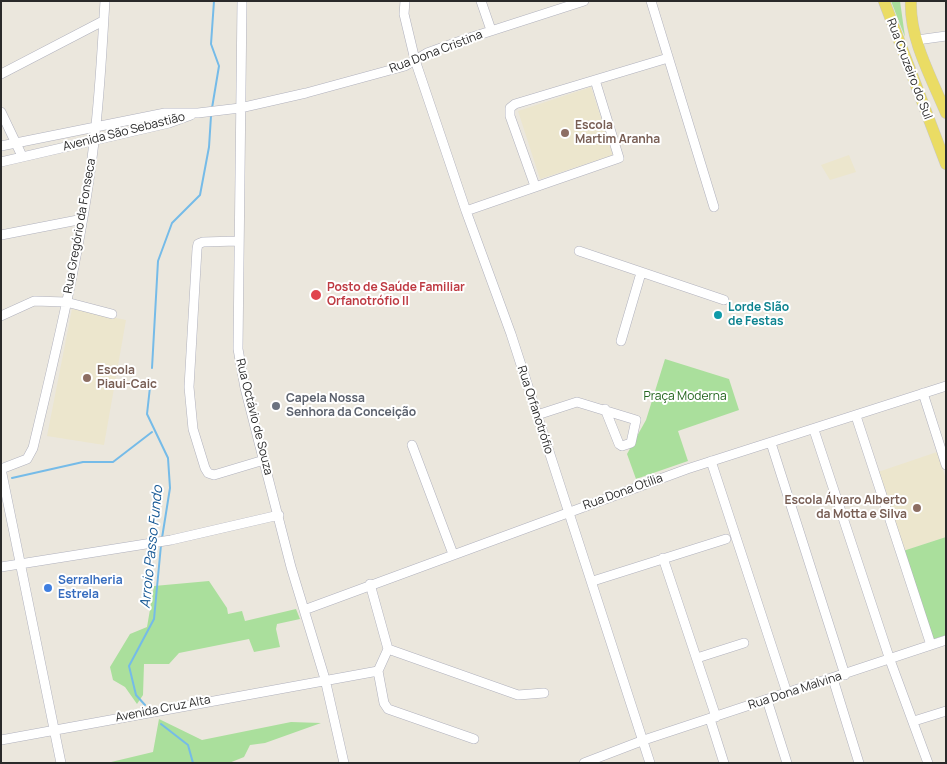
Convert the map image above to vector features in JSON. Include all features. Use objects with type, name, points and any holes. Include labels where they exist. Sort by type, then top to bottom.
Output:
[{"type":"main road","name":"Rua Cruzeiro do Sul","points":[[884,1],[946,164]]},
{"type":"main road","name":"Rua Cruzeiro do Sul","points":[[911,1],[910,10],[917,40],[946,113]]},
{"type":"street","name":"Rua Gregório da Fonseca","points":[[1,469],[26,459],[33,448],[66,302],[83,219],[94,140],[105,1]]},
{"type":"street","name":"Rua Octávio de Souza","points":[[242,1],[242,80],[237,241],[238,349],[264,460],[304,610],[325,679],[344,763]]},
{"type":"street","name":"Rua Orfanotrófio","points":[[405,1],[404,14],[415,60],[466,211],[511,334],[650,763]]},
{"type":"street","points":[[481,1],[492,30]]},
{"type":"street","name":"Rua Dona Cristina","points":[[202,112],[240,108],[405,66],[415,60],[558,5],[584,1]]},
{"type":"street","points":[[651,1],[714,206]]},
{"type":"street","points":[[1,74],[103,21]]},
{"type":"street","points":[[917,40],[946,36]]},
{"type":"street","points":[[535,186],[510,116],[510,108],[515,104],[668,58]]},
{"type":"street","points":[[466,211],[619,158],[595,80]]},
{"type":"street","points":[[1,112],[17,142],[22,156]]},
{"type":"street","name":"Avenida São Sebastião","points":[[1,146],[95,125],[165,113],[202,112]]},
{"type":"street","name":"Avenida São Sebastião","points":[[1,162],[169,123],[202,112]]},
{"type":"street","points":[[1,235],[83,219]]},
{"type":"street","points":[[237,241],[203,242],[198,244],[189,382],[194,429],[208,473],[214,474],[264,460]]},
{"type":"street","points":[[579,251],[724,300]]},
{"type":"street","points":[[621,342],[641,273]]},
{"type":"street","points":[[1,316],[34,301],[66,302],[112,314]]},
{"type":"street","name":"Rua Dona Otília","points":[[304,610],[569,511],[711,461],[814,430],[946,386]]},
{"type":"street","points":[[923,394],[946,465]]},
{"type":"street","points":[[537,415],[577,402],[606,410]]},
{"type":"street","points":[[856,416],[931,645]]},
{"type":"street","points":[[814,430],[890,660],[928,763]]},
{"type":"street","points":[[771,443],[846,674]]},
{"type":"street","points":[[412,445],[453,554]]},
{"type":"street","points":[[711,461],[786,693]]},
{"type":"street","points":[[1,469],[61,763]]},
{"type":"street","points":[[1,567],[172,540],[279,515]]},
{"type":"street","points":[[592,581],[726,539]]},
{"type":"street","points":[[663,558],[698,658],[724,763]]},
{"type":"street","points":[[370,584],[388,649],[378,670],[384,703],[388,709],[474,739]]},
{"type":"street","name":"Rua Dona Malvina","points":[[584,763],[644,740],[834,679],[946,640]]},
{"type":"street","points":[[698,658],[744,644]]},
{"type":"street","points":[[388,649],[518,695],[544,693]]},
{"type":"street","name":"Avenida Cruz Alta","points":[[1,740],[378,670]]},
{"type":"street","points":[[834,679],[860,763]]},
{"type":"street","points":[[767,700],[787,763]]},
{"type":"street","points":[[914,721],[946,711]]},
{"type":"shaded area","name":"Escola Martim Aranha","points":[[591,87],[613,155],[540,179],[518,111]]},
{"type":"shaded area","points":[[849,155],[856,172],[830,180],[821,165]]},
{"type":"shaded area","name":"Escola Piaui-Caic","points":[[72,309],[126,320],[104,445],[47,436]]},
{"type":"shaded area","name":"Escola Álvaro Alberto da Motta e Silva","points":[[937,452],[946,479],[946,537],[903,551],[878,472]]},
{"type":"green space","points":[[891,1],[900,1],[905,37]]},
{"type":"green space","name":"Praça Moderna","points":[[665,359],[729,379],[739,410],[678,431],[688,461],[636,479],[627,454],[646,420]]},
{"type":"green space","points":[[946,537],[946,635],[931,640],[903,551]]},
{"type":"green space","points":[[209,581],[227,608],[228,614],[242,611],[245,621],[296,609],[300,619],[277,624],[276,629],[280,647],[254,652],[249,639],[179,653],[169,664],[144,664],[143,695],[137,704],[125,687],[113,680],[110,667],[130,634],[147,627],[154,586]]},
{"type":"green space","points":[[159,719],[202,740],[291,722],[321,723],[265,743],[250,745],[244,757],[229,763],[107,763],[153,752]]},
{"type":"waterway","name":"Arroio Passo Fundo","points":[[212,108],[219,66],[211,44],[214,1]]},
{"type":"waterway","name":"Arroio Passo Fundo","points":[[152,368],[158,261],[172,223],[200,195],[209,147],[211,116]]},
{"type":"waterway","name":"Arroio Passo Fundo","points":[[150,387],[147,414],[168,458],[170,488],[162,538]]},
{"type":"waterway","points":[[12,478],[83,462],[113,462],[152,432]]},
{"type":"waterway","name":"Arroio Passo Fundo","points":[[145,705],[136,695],[129,666],[154,619],[161,545]]},
{"type":"waterway","name":"Arroio Passo Fundo","points":[[161,724],[188,745],[193,763]]},
{"type":"place","name":"Escola Martim Aranha","points":[[565,133]]},
{"type":"place","name":"Posto de Saúde Familiar Orfanotrófio II","points":[[316,295]]},
{"type":"place","name":"Lorde Slão de Festas","points":[[718,315]]},
{"type":"place","name":"Escola Piaui-Caic","points":[[87,378]]},
{"type":"place","name":"Capela Nossa Senhora da Conceição","points":[[276,406]]},
{"type":"place","name":"Escola Álvaro Alberto da Motta e Silva","points":[[917,508]]},
{"type":"place","name":"Serralheria Estrela","points":[[48,588]]}]
